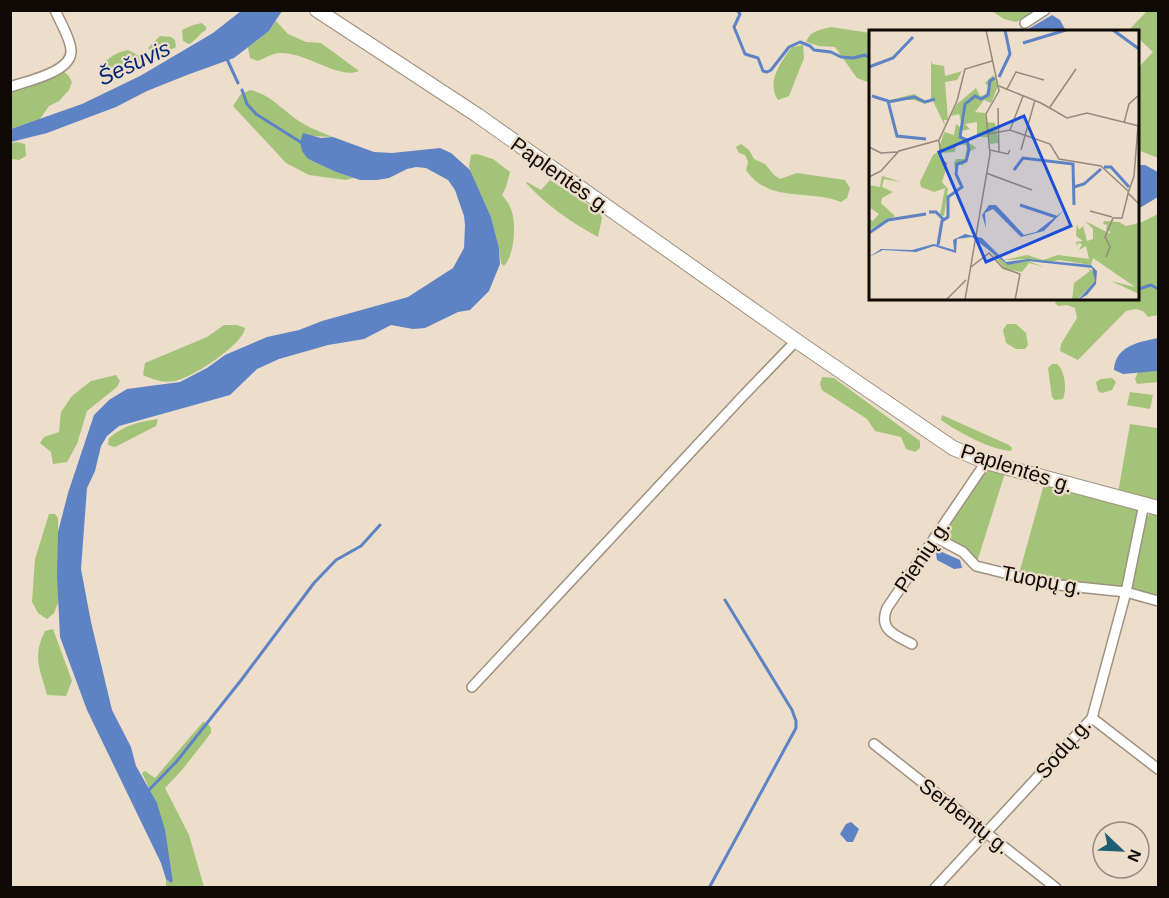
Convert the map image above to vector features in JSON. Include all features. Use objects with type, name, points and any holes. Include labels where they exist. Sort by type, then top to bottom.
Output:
[{"type":"main road","name":"Paplentės g.","points":[[320,12],[477,115],[796,341],[953,448],[986,462],[1158,508]]},
{"type":"street","points":[[10,87],[60,69],[67,63],[71,53],[70,46],[55,10]]},
{"type":"street","points":[[1025,23],[1046,10]]},
{"type":"street","points":[[471,687],[796,341]]},
{"type":"street","name":"Pienių g.","points":[[912,644],[893,634],[884,624],[886,608],[986,462]]},
{"type":"street","name":"Sodų g.","points":[[935,888],[1092,718],[1126,592],[1144,504]]},
{"type":"street","name":"Tuopų g.","points":[[935,537],[963,552],[976,566],[1049,584],[1126,592],[1158,601]]},
{"type":"street","points":[[1092,718],[1158,769]]},
{"type":"street","name":"Serbentų g.","points":[[874,744],[1056,888]]},
{"type":"green space","points":[[992,11],[1038,11],[1016,22],[1004,19]]},
{"type":"green space","points":[[1147,11],[1158,11],[1158,158],[1139,150],[1139,67],[1153,52],[1139,39],[1139,30],[1129,30]]},
{"type":"green space","points":[[276,21],[288,34],[306,42],[321,43],[359,71],[342,72],[289,54],[279,53],[258,61],[250,58],[248,47],[269,31]]},
{"type":"green space","points":[[202,23],[206,30],[189,44],[183,41],[182,30]]},
{"type":"green space","points":[[831,27],[869,33],[869,83],[857,78],[835,47],[806,42],[813,33]]},
{"type":"green space","points":[[160,36],[171,37],[175,40],[176,47],[167,52],[154,54],[148,48]]},
{"type":"green space","points":[[803,45],[804,58],[789,96],[778,100],[774,86],[776,72],[792,47]]},
{"type":"green space","points":[[128,50],[139,56],[140,62],[113,75],[113,79],[107,80],[100,67],[113,56]]},
{"type":"green space","points":[[60,69],[68,75],[72,82],[69,90],[59,101],[49,106],[40,119],[11,129],[10,87]]},
{"type":"green space","points":[[250,90],[271,99],[295,119],[333,137],[312,136],[308,159],[354,178],[346,180],[309,175],[286,163],[233,106],[240,95]]},
{"type":"green space","points":[[11,143],[25,144],[26,156],[19,160],[11,159]]},
{"type":"green space","points":[[741,144],[749,150],[754,159],[765,164],[780,179],[797,173],[845,180],[850,188],[847,198],[841,202],[766,188],[755,181],[746,170],[748,162],[745,155],[739,153],[736,147]]},
{"type":"green space","points":[[477,154],[493,159],[510,172],[502,195],[514,220],[514,237],[511,254],[504,266],[501,263],[491,217],[469,166],[471,155]]},
{"type":"green space","points":[[550,180],[599,212],[602,218],[598,237],[560,213],[526,183],[541,190]]},
{"type":"green space","points":[[1158,214],[1158,315],[1148,317],[1143,311],[1136,309],[1126,311],[1078,360],[1060,351],[1061,344],[1077,318],[1075,308],[1067,305],[1058,306],[1055,303],[1056,300],[1139,300],[1139,224]]},
{"type":"green space","points":[[1007,324],[1016,324],[1026,333],[1028,345],[1025,349],[1016,349],[1006,343],[1003,330]]},
{"type":"green space","points":[[224,325],[237,325],[245,328],[235,343],[204,367],[175,381],[159,381],[143,375],[145,363],[207,337]]},
{"type":"green space","points":[[1052,364],[1060,367],[1063,376],[1065,390],[1063,399],[1055,400],[1052,397],[1048,368]]},
{"type":"green space","points":[[1158,371],[1158,382],[1137,384],[1135,379],[1138,372]]},
{"type":"green space","points":[[116,375],[120,381],[117,387],[87,411],[77,444],[67,462],[53,464],[51,452],[40,443],[44,437],[59,432],[61,412],[72,396],[91,381]]},
{"type":"green space","points":[[822,377],[834,378],[920,441],[920,448],[915,452],[906,449],[901,437],[875,431],[867,419],[822,390],[820,384]]},
{"type":"green space","points":[[1112,378],[1116,382],[1112,390],[1102,393],[1098,391],[1096,382]]},
{"type":"green space","points":[[1130,392],[1153,395],[1150,409],[1127,405]]},
{"type":"green space","points":[[942,415],[1009,445],[1012,448],[1011,451],[985,444],[965,435],[941,420]]},
{"type":"green space","points":[[1158,418],[1158,503],[1118,493],[1130,424],[1157,428]]},
{"type":"green space","points":[[158,419],[156,426],[115,447],[108,445],[109,438],[126,427]]},
{"type":"green space","points":[[985,467],[1005,473],[977,562],[939,536]]},
{"type":"green space","points":[[1044,484],[1136,509],[1138,513],[1122,588],[1071,583],[1019,574]]},
{"type":"green space","points":[[49,514],[55,514],[58,518],[58,603],[54,613],[47,619],[38,613],[32,602],[35,559]]},
{"type":"green space","points":[[1150,514],[1158,514],[1158,597],[1130,589],[1145,518]]},
{"type":"green space","points":[[53,629],[72,681],[66,696],[47,695],[38,663],[41,640],[45,631]]},
{"type":"green space","points":[[203,722],[211,728],[211,733],[165,788],[189,835],[204,887],[178,887],[176,885],[176,887],[166,887],[166,879],[171,883],[173,881],[166,838],[159,813],[142,773],[145,771],[155,778]]},
{"type":"water","points":[[241,11],[282,11],[269,31],[234,58],[47,133],[11,142],[11,129],[82,104],[140,76],[213,33]]},
{"type":"water","points":[[1052,15],[1060,20],[1065,30],[1027,30]]},
{"type":"water","points":[[303,133],[321,138],[333,137],[374,152],[392,153],[440,148],[451,153],[470,170],[491,217],[499,248],[500,264],[489,291],[470,310],[458,312],[425,328],[413,329],[391,325],[364,339],[328,345],[279,359],[257,369],[230,395],[119,426],[107,436],[101,446],[95,471],[87,488],[81,569],[112,710],[131,747],[136,766],[157,803],[165,830],[173,881],[171,883],[166,879],[161,863],[87,710],[60,637],[57,576],[58,532],[68,493],[94,415],[109,400],[127,389],[180,382],[207,368],[225,355],[267,337],[299,330],[322,321],[408,297],[453,268],[464,248],[464,216],[455,190],[448,180],[426,168],[416,167],[389,178],[360,180],[308,159],[302,151],[300,142]]},
{"type":"water","points":[[1139,165],[1145,165],[1158,172],[1158,197],[1139,208]]},
{"type":"water","points":[[1158,338],[1158,371],[1123,374],[1114,370],[1115,362],[1123,350],[1129,346]]},
{"type":"water","points":[[942,552],[960,560],[962,568],[954,569],[937,560],[936,553]]},
{"type":"water","points":[[851,822],[859,829],[853,842],[847,842],[840,834],[846,824]]},
{"type":"waterway","points":[[737,10],[740,14],[734,27],[745,54],[758,58],[763,71],[771,70],[789,47],[800,42],[814,50],[831,52],[841,57],[853,58],[865,55],[869,57]]},
{"type":"waterway","points":[[226,57],[238,83]]},
{"type":"waterway","points":[[242,90],[247,104],[256,114],[302,143]]},
{"type":"waterway","points":[[1139,289],[1151,285],[1158,289]]},
{"type":"waterway","points":[[148,791],[177,761],[314,583],[336,560],[361,546],[380,525]]},
{"type":"waterway","points":[[709,888],[796,728],[792,710],[725,600]]},
{"type":"water label","name":"Šešuvis","points":[[134,63]]}]
